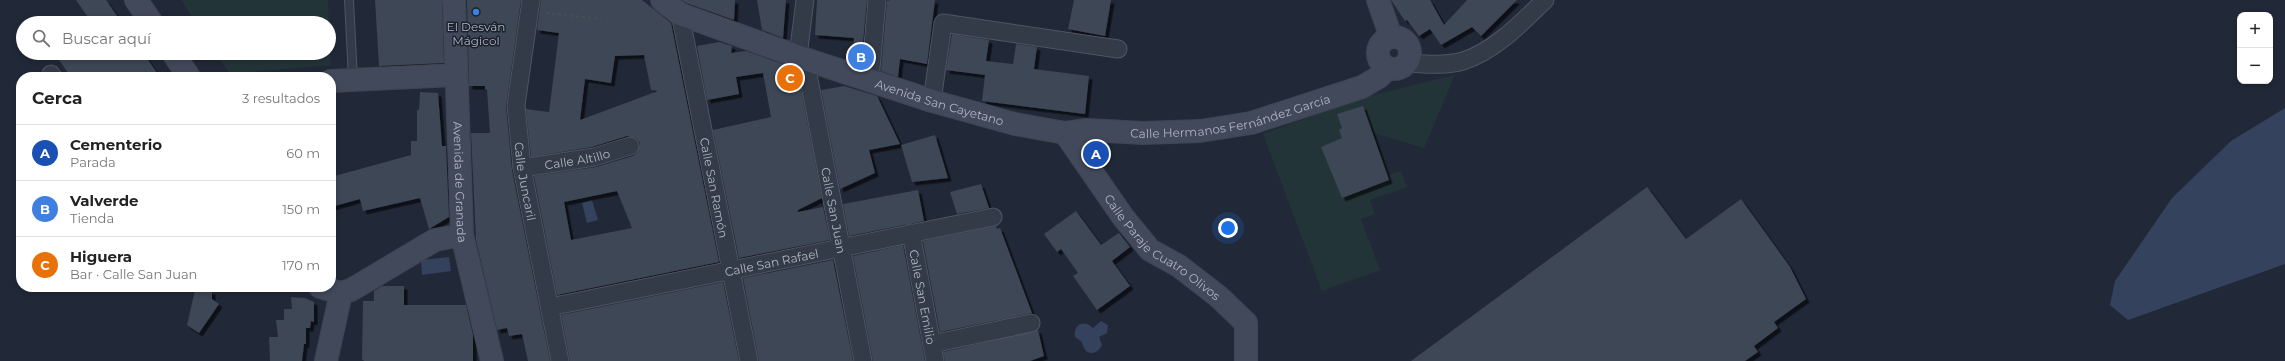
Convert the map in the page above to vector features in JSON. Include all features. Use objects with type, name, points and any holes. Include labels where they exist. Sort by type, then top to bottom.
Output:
[{"type":"street","points":[[136,0],[147,16]]},
{"type":"street","name":"Avenida de Granada","points":[[454,0],[455,75],[462,235],[492,361]]},
{"type":"street","name":"Avenida San Cayetano","points":[[662,0],[680,14],[801,58],[932,101],[1015,124],[1065,133]]},
{"type":"street","name":"Calle San Juan","points":[[805,0],[801,58],[863,361]]},
{"type":"street","points":[[870,80],[877,0]]},
{"type":"street","points":[[1378,0],[1391,37],[1382,43],[1378,53],[1381,63],[1398,66],[1463,61],[1482,52],[1510,32],[1545,0]]},
{"type":"street","name":"Calle Juncaril","points":[[536,6],[516,105],[522,168],[560,361]]},
{"type":"street","name":"Calle San Ramón","points":[[680,14],[749,361]]},
{"type":"street","points":[[932,101],[943,23],[1118,49]]},
{"type":"street","points":[[178,60],[186,72]]},
{"type":"street","name":"Calle Hermanos Fernández García","points":[[1065,133],[1087,130],[1143,133],[1200,130],[1251,123],[1362,87],[1398,66]]},
{"type":"street","points":[[336,81],[455,75]]},
{"type":"street","name":"Calle Paraje Cuatro Olivos","points":[[1065,133],[1123,217],[1150,250],[1178,266],[1219,297],[1246,323],[1246,361]]},
{"type":"street","name":"Calle Altillo","points":[[522,168],[594,157],[630,146]]},
{"type":"street","name":"Calle San Rafael","points":[[550,307],[993,217]]},
{"type":"street","name":"Calle San Emilio","points":[[911,234],[935,361]]},
{"type":"street","points":[[336,292],[341,293],[351,290],[435,240],[462,235]]},
{"type":"street","points":[[326,361],[341,293]]},
{"type":"street","points":[[932,344],[1032,323]]},
{"type":"lane","points":[[349,0],[354,80]]},
{"type":"path","points":[[536,6],[602,19]]},
{"type":"shaded area","points":[[181,0],[328,0],[329,16],[191,16]]},
{"type":"shaded area","points":[[221,60],[331,60],[331,65],[252,72],[229,72]]},
{"type":"shaded area","points":[[1455,75],[1424,148],[1373,133],[1389,175],[1401,171],[1407,187],[1370,200],[1375,214],[1361,219],[1380,270],[1322,291],[1263,134],[1360,98]]},
{"type":"water","points":[[2285,108],[2285,264],[2128,320],[2110,305],[2115,281],[2172,198],[2231,141]]},
{"type":"water","points":[[592,200],[598,220],[587,223],[582,203]]},
{"type":"water","points":[[449,257],[451,271],[422,275],[421,260]]},
{"type":"water","points":[[1101,321],[1108,325],[1107,333],[1099,337],[1102,345],[1100,349],[1094,353],[1090,353],[1085,350],[1082,342],[1075,337],[1077,326],[1083,323],[1090,325],[1093,328]]},
{"type":"building","points":[[76,0],[106,0],[117,16],[87,16]]},
{"type":"building","points":[[375,0],[442,0],[444,63],[379,66]]},
{"type":"building","points":[[467,0],[521,0],[506,106],[512,170],[550,361],[528,361],[522,334],[509,336],[507,328],[497,330],[476,240],[471,133],[490,133],[487,90],[485,89],[485,86],[469,86]]},
{"type":"building","points":[[541,0],[642,0],[671,23],[719,262],[557,295],[534,176],[596,167],[633,156],[638,152],[640,143],[636,138],[627,136],[592,147],[531,157],[526,109],[549,112],[559,33],[537,30]],"holes":[[[644,55],[651,90],[658,91],[580,120],[585,79],[611,83],[615,56]],[[617,191],[632,228],[571,240],[564,202]]]},
{"type":"building","points":[[682,0],[735,0],[734,20],[686,3]]},
{"type":"building","points":[[757,0],[786,0],[783,38],[762,30]]},
{"type":"building","points":[[817,0],[867,0],[861,64],[852,61],[854,38],[815,35]]},
{"type":"building","points":[[935,0],[927,64],[900,59],[898,77],[881,71],[887,1]]},
{"type":"building","points":[[1074,0],[1111,0],[1105,36],[1068,29]]},
{"type":"building","points":[[1391,0],[1430,0],[1444,25],[1467,0],[1517,0],[1481,36],[1472,27],[1441,45],[1430,29],[1419,36],[1407,20],[1405,21]]},
{"type":"building","points":[[952,34],[989,40],[986,61],[1013,64],[1016,44],[1037,47],[1034,69],[1089,76],[1085,114],[982,101],[985,75],[946,70]]},
{"type":"building","points":[[719,42],[732,46],[731,53],[746,51],[797,69],[822,198],[798,210],[798,212],[823,207],[830,240],[739,258],[713,130],[771,117],[763,73],[736,77],[739,94],[707,100],[697,46]]},
{"type":"building","points":[[59,60],[148,60],[156,72],[67,72]]},
{"type":"building","points":[[844,86],[877,96],[900,144],[869,150],[875,173],[840,189],[821,90]]},
{"type":"building","points":[[420,92],[438,93],[442,146],[446,146],[449,217],[429,229],[420,198],[363,211],[360,199],[336,206],[336,176],[411,155],[411,141],[417,141],[417,110],[419,110]]},
{"type":"building","points":[[1363,106],[1389,180],[1342,198],[1321,147],[1342,138],[1339,130],[1342,128],[1337,114]]},
{"type":"building","points":[[935,135],[948,178],[912,182],[901,145]]},
{"type":"building","points":[[981,184],[989,208],[957,214],[950,192]]},
{"type":"building","points":[[1647,187],[1686,239],[1741,199],[1790,267],[1806,299],[1774,322],[1778,328],[1754,346],[1758,352],[1745,361],[1411,361]]},
{"type":"building","points":[[918,190],[924,221],[849,236],[843,204]]},
{"type":"building","points":[[1076,211],[1101,245],[1119,233],[1130,247],[1112,261],[1130,286],[1097,310],[1073,276],[1078,273],[1061,249],[1057,252],[1044,234]]},
{"type":"building","points":[[996,226],[997,229],[1000,228],[1032,313],[940,332],[923,241]]},
{"type":"building","points":[[903,245],[925,361],[873,361],[853,256]]},
{"type":"building","points":[[833,260],[853,361],[759,361],[743,278]]},
{"type":"building","points":[[723,282],[739,361],[570,361],[561,315]]},
{"type":"building","points":[[382,286],[404,286],[404,305],[466,305],[473,335],[473,361],[364,361],[362,359],[363,301],[374,301],[374,291]]},
{"type":"building","points":[[195,292],[212,292],[212,299],[219,304],[199,333],[187,325]]},
{"type":"building","points":[[291,297],[305,298],[314,302],[314,322],[311,321],[310,328],[306,328],[306,344],[304,344],[302,361],[270,361],[269,337],[278,337],[276,320],[284,320],[284,309],[292,309]]},
{"type":"building","points":[[1038,330],[1044,356],[1030,361],[945,361],[943,352]]},
{"type":"place","name":"El Desván Mágicol","points":[[476,12]]},
{"type":"place","name":"Valverde","points":[[861,57]]},
{"type":"place","name":"Higuera","points":[[790,78]]},
{"type":"place","name":"Cementerio","points":[[1096,154]]}]
